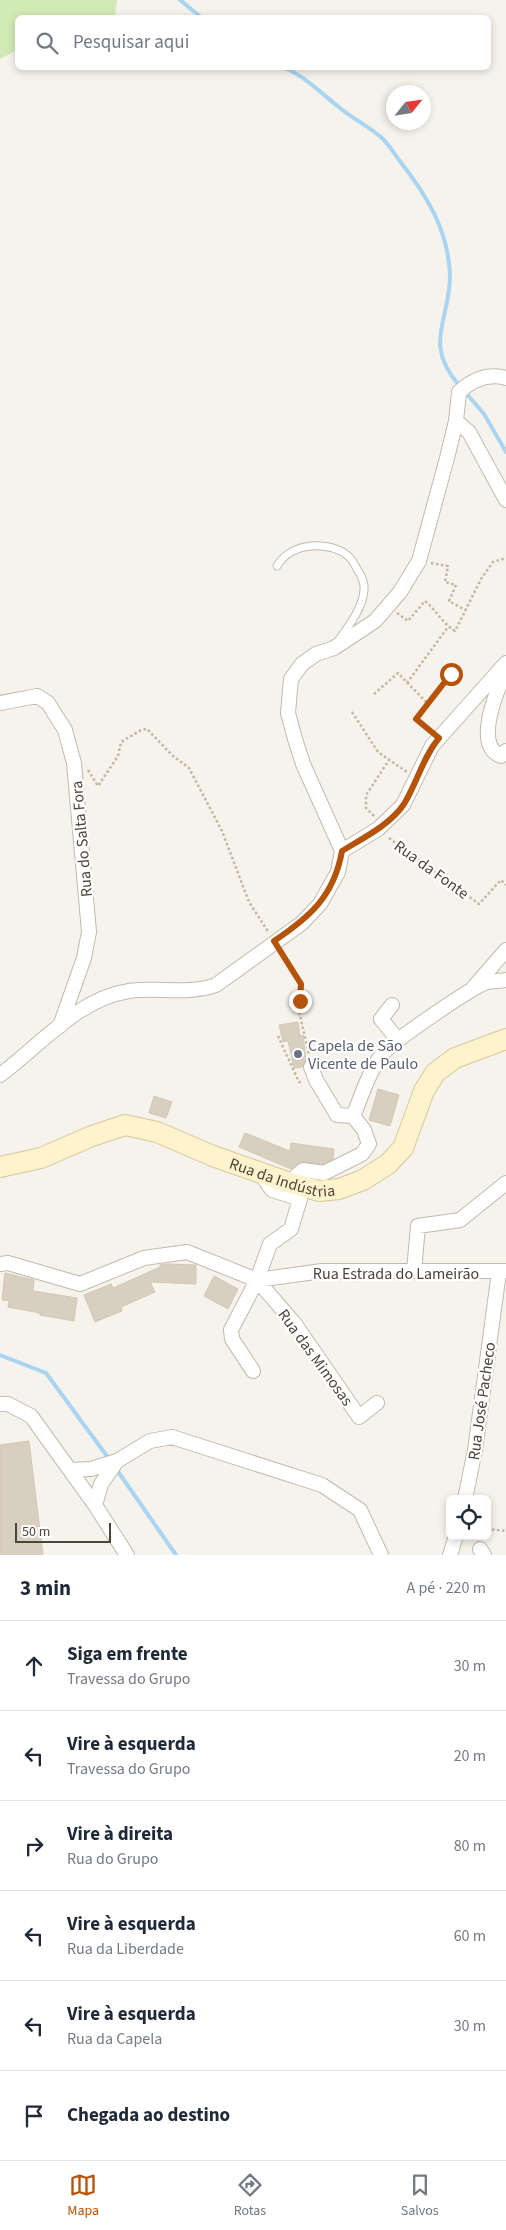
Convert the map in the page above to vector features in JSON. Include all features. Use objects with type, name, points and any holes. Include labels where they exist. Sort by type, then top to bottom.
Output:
[{"type":"street","points":[[0,1075],[91,1003],[111,995],[131,991],[202,990],[216,985],[240,970],[274,941],[302,922],[320,904],[338,872],[342,851],[302,764],[288,713],[291,679],[302,664],[316,654],[334,648],[375,621],[400,592],[420,561],[456,421],[459,392],[469,383],[484,378],[506,378]]},
{"type":"street","points":[[456,421],[469,432],[506,500]]},
{"type":"street","points":[[342,851],[381,826],[403,805],[432,746],[506,664]]},
{"type":"street","points":[[506,670],[498,689],[487,732],[488,745],[494,754],[501,756],[506,751]]},
{"type":"street","name":"Rua do Salta Fora","points":[[0,703],[36,696],[48,704],[65,730],[74,763],[89,932],[84,958],[60,1026]]},
{"type":"street","points":[[471,990],[506,950]]},
{"type":"street","points":[[353,1116],[368,1075],[381,1055],[398,1040],[471,990],[488,982],[506,980]]},
{"type":"street","points":[[392,1005],[381,1019],[398,1040]]},
{"type":"street","name":"Rua da Indústria","points":[[0,1167],[41,1158],[92,1136],[125,1126],[156,1132],[292,1184],[319,1191],[333,1190],[363,1180],[388,1164],[403,1148],[424,1091],[435,1073],[456,1058],[506,1039]]},
{"type":"street","points":[[292,1184],[296,1176],[303,1170],[324,1173],[362,1154],[370,1144],[364,1130],[353,1116],[337,1115],[316,1080],[311,1066]]},
{"type":"street","points":[[253,1370],[232,1339],[231,1330],[257,1280],[270,1244],[291,1228],[300,1199],[272,1190],[260,1173]]},
{"type":"street","points":[[414,1271],[418,1226],[460,1220],[506,1182]]},
{"type":"street","name":"Rua Estrada do Lameirão","points":[[0,1264],[8,1263],[80,1284],[144,1258],[187,1252],[257,1280],[322,1271],[502,1272]]},
{"type":"street","name":"Rua José Pacheco","points":[[466,1495],[475,1450],[502,1272]]},
{"type":"street","name":"Rua das Mimosas","points":[[257,1280],[295,1324],[359,1416],[377,1403]]},
{"type":"street","points":[[0,1404],[8,1404],[31,1416],[71,1470],[127,1555]]},
{"type":"street","points":[[71,1470],[91,1469],[117,1460],[150,1441],[172,1437],[322,1485],[360,1510],[381,1555]]},
{"type":"street","points":[[95,1505],[101,1484],[117,1460]]},
{"type":"street","points":[[450,1555],[455,1540]]},
{"type":"lane","points":[[277,566],[288,554],[310,546],[321,545],[339,550],[350,557],[362,576],[364,590],[358,609],[334,648]]},
{"type":"path","points":[[389,607],[408,621],[425,601],[448,627],[455,631],[481,579],[493,562],[506,558]]},
{"type":"path","points":[[420,561],[448,566],[445,582],[456,584],[449,601],[466,611]]},
{"type":"path","points":[[407,683],[448,627]]},
{"type":"path","points":[[374,694],[398,674],[428,704]]},
{"type":"path","points":[[439,738],[416,719],[451,674]]},
{"type":"path","points":[[352,712],[378,752],[417,778]]},
{"type":"path","points":[[72,754],[81,756],[98,786],[118,756],[121,742],[140,730],[147,729],[172,755],[188,768],[222,831],[249,902],[301,984],[299,1010],[311,1066]]},
{"type":"path","points":[[381,826],[366,808],[366,795],[389,760]]},
{"type":"path","name":"Rua da Fonte","points":[[381,826],[478,904],[501,880],[506,885]]},
{"type":"path","points":[[278,1036],[299,1082],[316,1080]]},
{"type":"path","points":[[491,1529],[506,1531]]},
{"type":"green space","points":[[0,0],[117,0],[115,15],[15,15],[15,51],[0,59]]},
{"type":"building","name":"Capela de São Vicente de Paulo","points":[[298,1022],[300,1036],[303,1035],[306,1060],[302,1067],[294,1068],[288,1041],[283,1042],[279,1025]]},
{"type":"building","points":[[378,1089],[399,1095],[390,1126],[369,1120]]},
{"type":"building","points":[[154,1096],[172,1102],[166,1118],[149,1113]]},
{"type":"building","points":[[245,1133],[290,1151],[291,1143],[334,1149],[333,1159],[323,1164],[301,1162],[291,1169],[239,1147]]},
{"type":"building","points":[[160,1265],[196,1265],[196,1284],[150,1282],[155,1292],[121,1307],[122,1311],[95,1322],[84,1295],[111,1284],[113,1288],[160,1267]]},
{"type":"building","points":[[5,1273],[34,1280],[33,1291],[77,1298],[74,1321],[8,1307],[9,1301],[2,1300]]},
{"type":"building","points":[[214,1276],[238,1289],[228,1309],[204,1296]]},
{"type":"building","points":[[29,1441],[43,1555],[0,1555],[0,1445]]},
{"type":"waterway","points":[[180,0],[198,15]]},
{"type":"waterway","points":[[289,70],[307,81],[345,112],[383,139],[427,200],[441,228],[449,259],[449,292],[440,343],[442,356],[458,384]]},
{"type":"waterway","points":[[466,393],[484,414],[506,452]]},
{"type":"waterway","points":[[0,1355],[46,1373],[109,1459]]},
{"type":"waterway","points":[[117,1470],[176,1555]]},
{"type":"place","name":"Capela de São Vicente de Paulo","points":[[298,1054]]},
{"type":"route","points":[[300,1001],[301,984],[274,941],[302,922],[320,904],[338,872],[342,851],[378,829],[403,805],[432,746],[439,738],[416,719],[451,674]]}]
